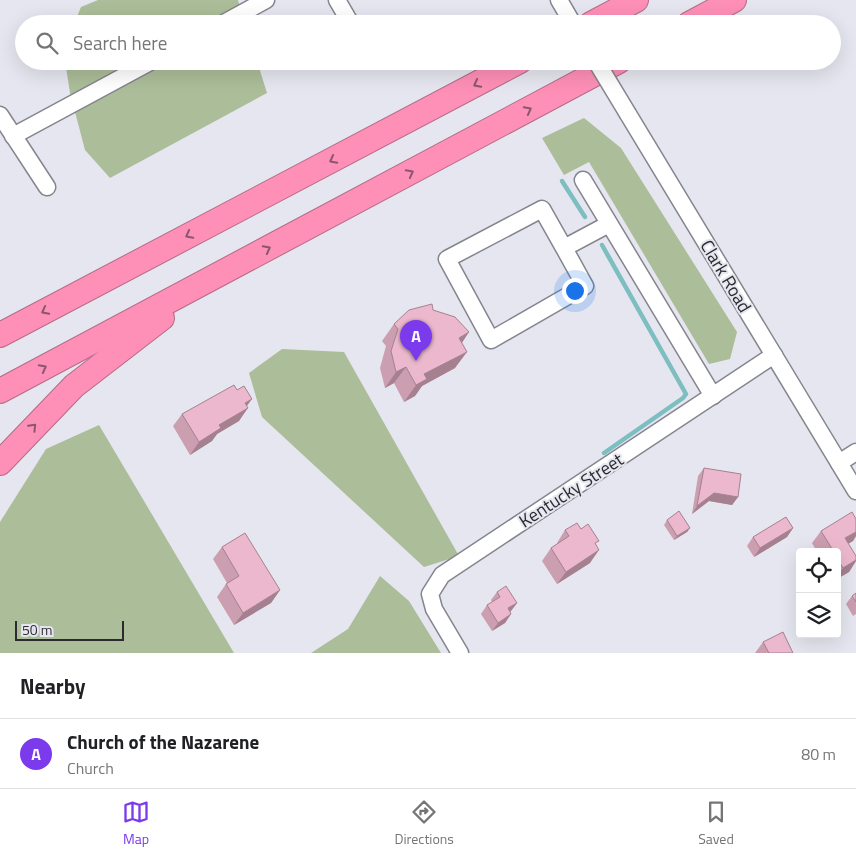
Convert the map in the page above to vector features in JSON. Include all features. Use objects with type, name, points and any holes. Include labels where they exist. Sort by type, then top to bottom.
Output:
[{"type":"highway","points":[[605,15],[625,0]]},
{"type":"highway","points":[[608,15],[636,0]]},
{"type":"highway","points":[[706,15],[734,0]]},
{"type":"highway","points":[[0,335],[503,70]]},
{"type":"highway","points":[[0,391],[602,70]]},
{"type":"highway","points":[[0,463],[74,386],[224,272]]},
{"type":"street","points":[[238,15],[266,0]]},
{"type":"street","points":[[337,0],[346,15]]},
{"type":"street","points":[[559,0],[568,15]]},
{"type":"street","points":[[13,136],[135,70]]},
{"type":"street","name":"Clark Road","points":[[601,70],[856,491]]},
{"type":"street","points":[[0,116],[47,187]]},
{"type":"street","points":[[583,180],[713,396]]},
{"type":"street","points":[[542,209],[564,248],[586,286],[491,340],[447,259],[542,209]]},
{"type":"street","points":[[564,248],[609,224]]},
{"type":"street","name":"Kentucky Street","points":[[460,653],[434,609],[430,594],[442,575],[774,355]]},
{"type":"street","points":[[839,463],[856,452]]},
{"type":"green space","points":[[98,0],[238,0],[242,15],[78,15],[81,7]]},
{"type":"green space","points":[[66,70],[260,70],[267,93],[110,178],[85,150],[70,93]]},
{"type":"green space","points":[[584,118],[621,148],[737,332],[730,359],[709,364],[589,162],[564,175],[542,138]]},
{"type":"green space","points":[[282,349],[344,352],[459,556],[424,567],[262,417],[249,373]]},
{"type":"green space","points":[[99,425],[234,653],[0,653],[0,522],[46,449]]},
{"type":"green space","points":[[380,576],[409,601],[441,653],[311,653],[348,629]]},
{"type":"building","points":[[432,304],[433,310],[455,317],[469,332],[459,338],[467,352],[424,374],[427,379],[416,385],[406,367],[396,372],[391,351],[398,329],[394,324],[409,310]]},
{"type":"building","points":[[234,385],[237,390],[244,386],[252,399],[245,403],[248,408],[219,425],[221,428],[199,442],[182,414]]},
{"type":"building","points":[[704,468],[741,474],[738,497],[714,493],[697,506]]},
{"type":"building","points":[[679,511],[690,528],[677,536],[667,520]]},
{"type":"building","points":[[852,512],[856,519],[856,532],[845,538],[856,556],[856,560],[843,568],[841,565],[841,548],[832,548],[821,531]]},
{"type":"building","points":[[786,517],[793,528],[760,548],[753,537]]},
{"type":"building","points":[[577,523],[581,529],[588,524],[599,541],[595,543],[599,550],[566,572],[551,548],[569,536],[565,530]]},
{"type":"building","points":[[245,533],[280,590],[243,613],[226,584],[239,576],[222,547]]},
{"type":"building","points":[[506,586],[517,603],[508,608],[511,614],[498,623],[487,605],[500,597],[497,592]]},
{"type":"building","points":[[856,593],[856,602],[852,596]]},
{"type":"building","points":[[783,632],[793,653],[769,653],[763,642]]},
{"type":"waterway","points":[[562,181],[585,217]]},
{"type":"waterway","points":[[602,245],[686,394],[604,453]]},
{"type":"place","name":"Church of the Nazarene","points":[[416,361]]}]
